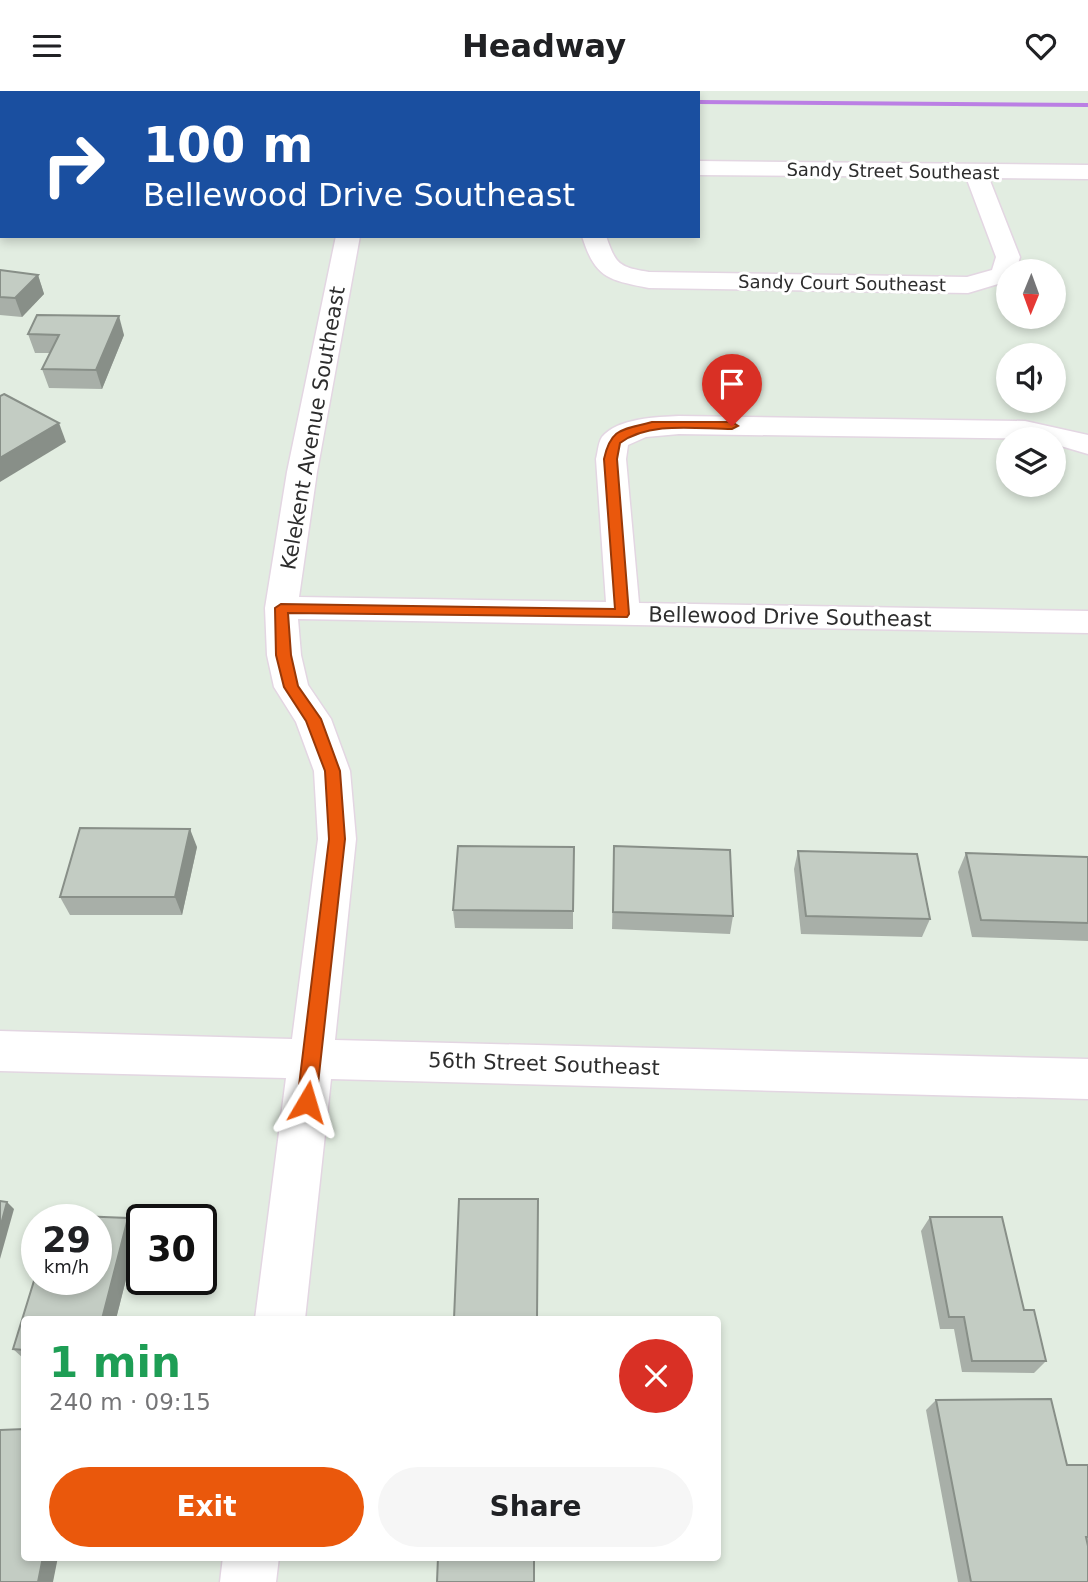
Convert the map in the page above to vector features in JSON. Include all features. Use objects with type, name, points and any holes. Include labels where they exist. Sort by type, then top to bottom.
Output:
[{"type":"street","name":"Sandy Street Southeast","points":[[700,168],[1088,172]]},
{"type":"street","name":"Sandy Court Southeast","points":[[595,238],[602,263],[617,275],[649,280],[968,285],[1003,275],[1008,257],[975,172]]},
{"type":"street","name":"Kelekent Avenue Southeast","points":[[280,1316],[337,839],[332,771],[313,719],[291,687],[284,655],[281,608],[302,472],[348,238]]},
{"type":"street","points":[[623,614],[611,459],[614,441],[626,432],[652,426],[679,425],[1025,431],[1066,437],[1088,445]]},
{"type":"street","name":"Bellewood Drive Southeast","points":[[281,608],[1088,622]]},
{"type":"street","name":"56th Street Southeast","points":[[0,1051],[1088,1079]]},
{"type":"street","points":[[247,1582],[250,1561]]},
{"type":"building","points":[[0,270],[38,275],[15,298],[0,297]]},
{"type":"building","points":[[37,315],[119,316],[96,370],[42,369],[59,335],[28,334]]},
{"type":"building","points":[[4,394],[59,423],[0,458],[0,396]]},
{"type":"building","points":[[80,828],[190,829],[175,897],[60,897]]},
{"type":"building","points":[[458,846],[574,847],[573,911],[453,910]]},
{"type":"building","points":[[614,846],[730,850],[733,916],[613,912]]},
{"type":"building","points":[[798,851],[917,854],[930,919],[806,916]]},
{"type":"building","points":[[966,853],[1088,857],[1088,923],[981,920]]},
{"type":"building","points":[[459,1199],[538,1199],[537,1316],[454,1316]]},
{"type":"building","points":[[0,1201],[7,1202],[0,1228]]},
{"type":"building","points":[[112,1217],[126,1218],[112,1280]]},
{"type":"building","points":[[930,1217],[1002,1217],[1024,1310],[1034,1310],[1046,1361],[972,1361],[964,1317],[949,1317]]},
{"type":"building","points":[[30,1295],[108,1295],[103,1316],[23,1316]]},
{"type":"building","points":[[21,1323],[21,1350],[13,1349]]},
{"type":"building","points":[[1051,1399],[1067,1465],[1088,1465],[1088,1582],[971,1582],[936,1400]]},
{"type":"building","points":[[21,1429],[21,1561],[42,1561],[38,1582],[0,1582],[0,1430]]},
{"type":"building","points":[[438,1561],[534,1561],[534,1582],[437,1582]]},
{"type":"waterway","points":[[700,102],[1088,105]]},
{"type":"route","points":[[307,1102],[337,839],[332,771],[313,719],[291,687],[284,655],[281,608],[623,614],[611,459],[614,441],[626,432],[652,426],[732,426]]}]
